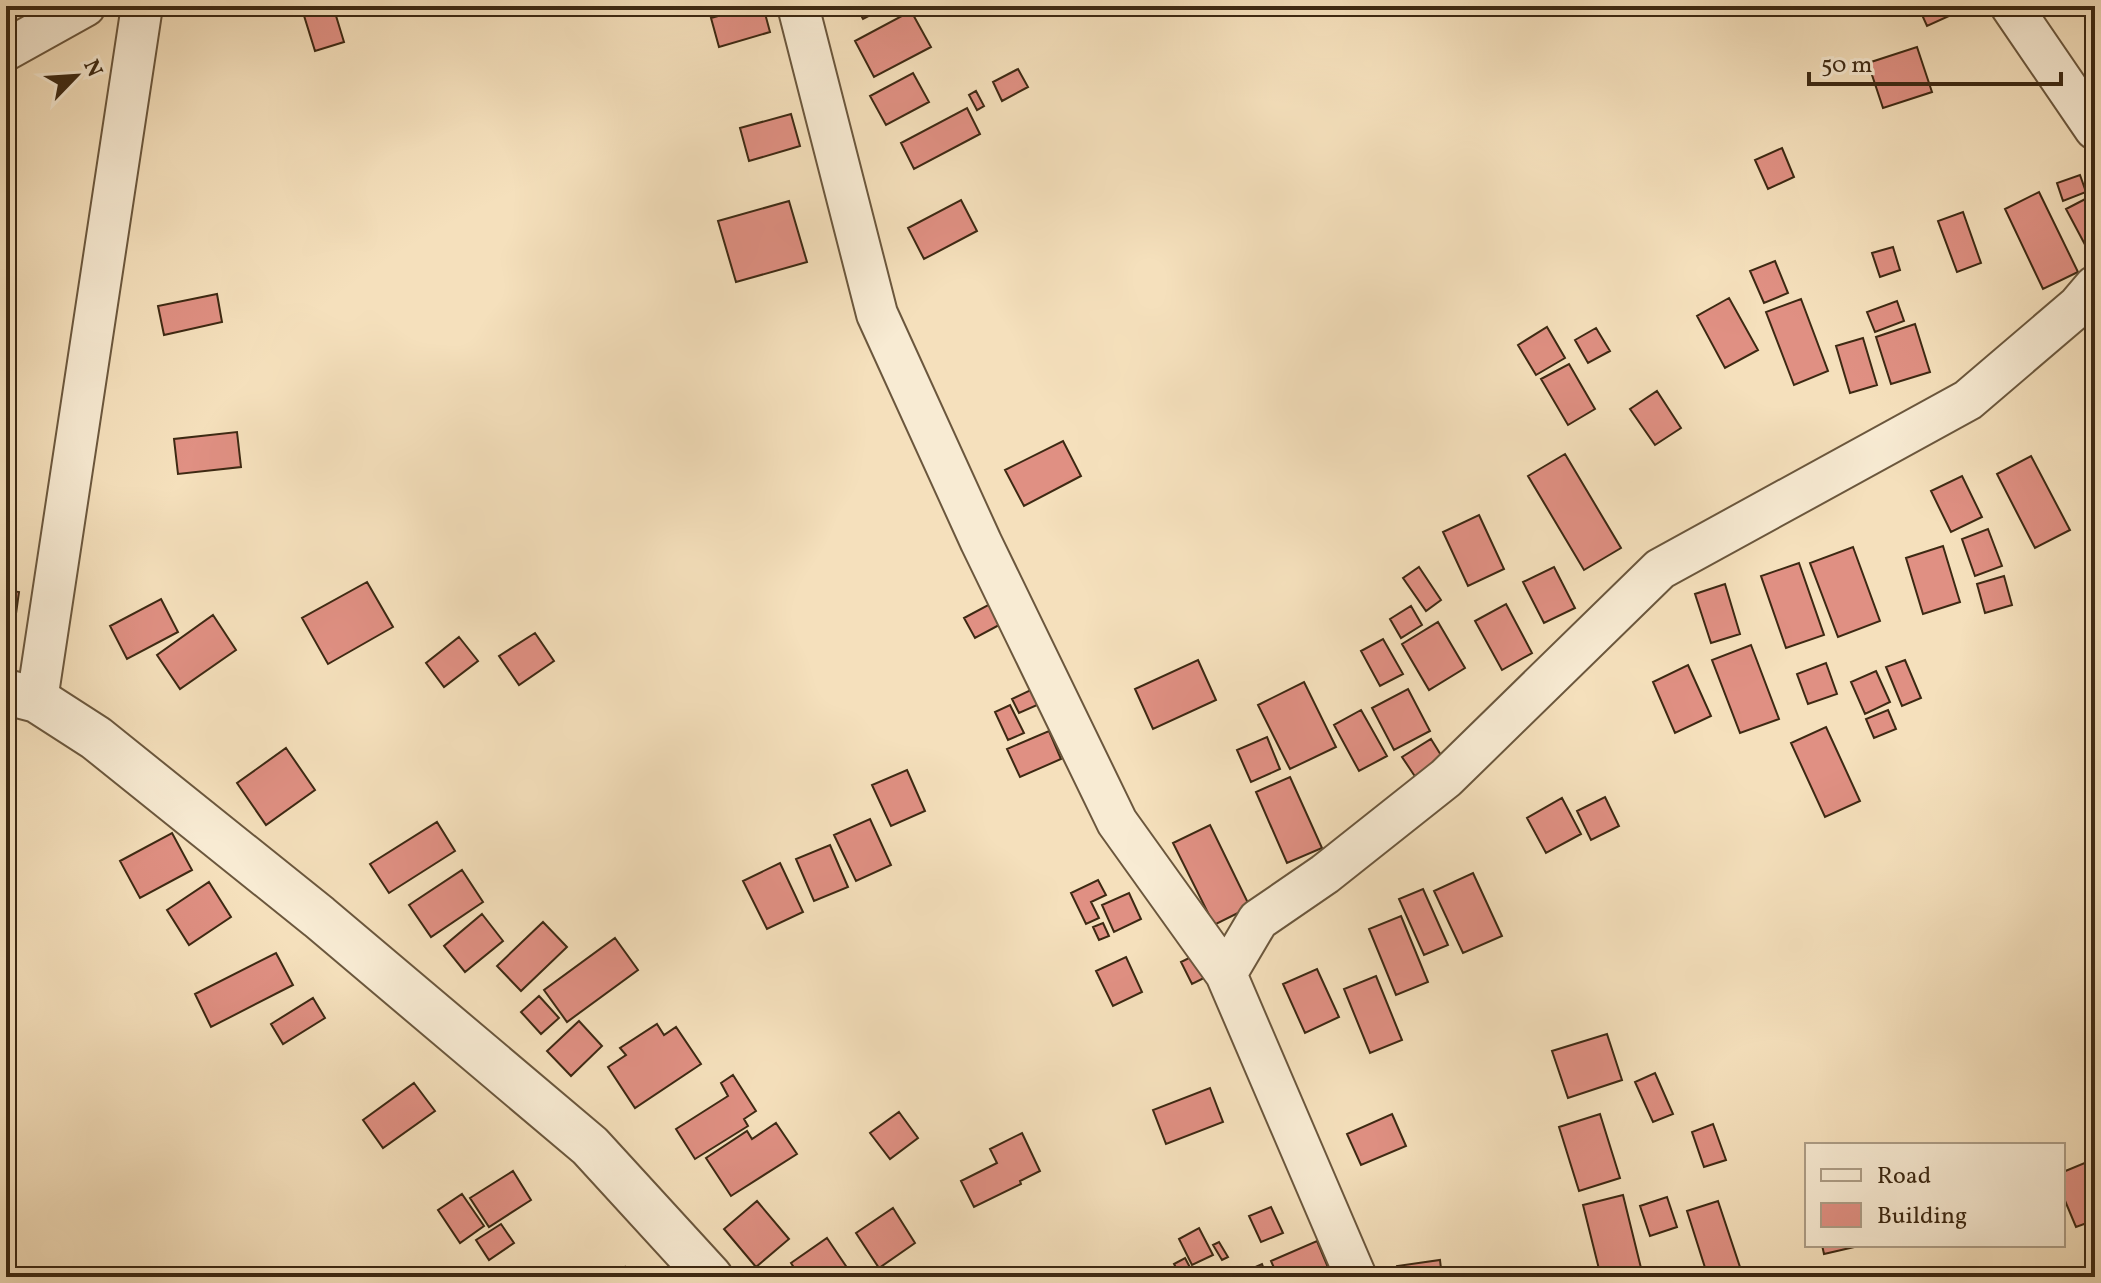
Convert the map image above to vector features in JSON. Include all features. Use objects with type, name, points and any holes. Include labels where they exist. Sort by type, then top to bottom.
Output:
[{"type":"street","points":[[6,50],[85,6]]},
{"type":"street","points":[[142,6],[22,696],[96,738],[282,887],[590,1146],[710,1277]]},
{"type":"street","points":[[798,6],[877,314],[981,542],[1117,822],[1226,974],[1356,1277]]},
{"type":"street","points":[[2011,6],[2095,129]]},
{"type":"street","points":[[1226,974],[1258,920],[1325,874],[1446,778],[1660,569],[1968,400],[2078,306],[2095,286]]},
{"type":"building","points":[[301,6],[333,6],[344,42],[315,51]]},
{"type":"building","points":[[763,6],[770,32],[719,47],[711,18]]},
{"type":"building","points":[[856,6],[888,6],[863,19]]},
{"type":"building","points":[[1918,6],[1971,6],[1927,26]]},
{"type":"building","points":[[911,11],[931,47],[874,77],[855,41]]},
{"type":"building","points":[[1917,47],[1932,92],[1883,108],[1868,63]]},
{"type":"building","points":[[1018,69],[1028,87],[1002,101],[993,82]]},
{"type":"building","points":[[913,73],[929,102],[886,125],[870,96]]},
{"type":"building","points":[[976,91],[984,106],[977,110],[969,95]]},
{"type":"building","points":[[967,108],[980,134],[914,169],[901,143]]},
{"type":"building","points":[[791,114],[800,146],[749,161],[740,128]]},
{"type":"building","points":[[1782,148],[1794,177],[1768,189],[1755,160]]},
{"type":"building","points":[[2080,175],[2086,192],[2063,201],[2057,183]]},
{"type":"building","points":[[2039,192],[2078,272],[2043,289],[2005,209]]},
{"type":"building","points":[[2095,194],[2095,251],[2090,254],[2066,209]]},
{"type":"building","points":[[961,200],[977,231],[924,259],[908,228]]},
{"type":"building","points":[[789,201],[807,262],[736,282],[718,221]]},
{"type":"building","points":[[1963,212],[1981,263],[1957,272],[1938,221]]},
{"type":"building","points":[[1893,247],[1900,270],[1880,277],[1872,253]]},
{"type":"building","points":[[1775,261],[1788,293],[1764,303],[1750,271]]},
{"type":"building","points":[[217,294],[222,322],[164,335],[158,306]]},
{"type":"building","points":[[1729,298],[1758,350],[1725,368],[1697,316]]},
{"type":"building","points":[[1801,299],[1828,371],[1794,385],[1766,312]]},
{"type":"building","points":[[1897,301],[1904,321],[1875,332],[1867,312]]},
{"type":"building","points":[[1915,324],[1930,372],[1891,384],[1876,337]]},
{"type":"building","points":[[1547,327],[1565,358],[1536,375],[1518,345]]},
{"type":"building","points":[[1596,328],[1610,351],[1588,363],[1575,340]]},
{"type":"building","points":[[1863,338],[1877,385],[1850,393],[1836,346]]},
{"type":"building","points":[[1569,364],[1595,409],[1568,425],[1541,379]]},
{"type":"building","points":[[1657,391],[1681,428],[1655,445],[1630,409]]},
{"type":"building","points":[[237,432],[241,467],[178,474],[174,439]]},
{"type":"building","points":[[1063,441],[1081,476],[1024,506],[1005,470]]},
{"type":"building","points":[[1565,454],[1621,548],[1584,570],[1528,476]]},
{"type":"building","points":[[2031,456],[2070,530],[2035,548],[1997,474]]},
{"type":"building","points":[[1962,476],[1982,517],[1951,532],[1931,491]]},
{"type":"building","points":[[1479,515],[1504,569],[1468,586],[1443,532]]},
{"type":"building","points":[[1988,529],[2002,566],[1975,576],[1962,539]]},
{"type":"building","points":[[1943,546],[1960,602],[1923,614],[1906,558]]},
{"type":"building","points":[[1853,547],[1880,621],[1838,637],[1810,563]]},
{"type":"building","points":[[1799,563],[1824,635],[1786,648],[1761,576]]},
{"type":"building","points":[[1419,567],[1441,600],[1426,611],[1403,578]]},
{"type":"building","points":[[1554,567],[1575,608],[1544,623],[1523,582]]},
{"type":"building","points":[[2004,576],[2012,605],[1985,613],[1977,584]]},
{"type":"building","points":[[367,582],[393,627],[328,664],[302,618]]},
{"type":"building","points":[[1725,584],[1740,634],[1711,643],[1695,594]]},
{"type":"building","points":[[6,590],[19,592],[14,628],[6,627]]},
{"type":"building","points":[[161,599],[178,632],[127,659],[110,626]]},
{"type":"building","points":[[990,604],[1001,624],[975,638],[964,618]]},
{"type":"building","points":[[1506,604],[1532,653],[1502,670],[1475,621]]},
{"type":"building","points":[[1411,606],[1422,625],[1401,638],[1390,619]]},
{"type":"building","points":[[213,615],[236,650],[180,689],[157,655]]},
{"type":"building","points":[[1438,622],[1465,668],[1429,690],[1402,644]]},
{"type":"building","points":[[535,633],[554,661],[519,685],[499,656]]},
{"type":"building","points":[[459,637],[478,661],[444,687],[426,663]]},
{"type":"building","points":[[1383,639],[1403,674],[1380,686],[1361,651]]},
{"type":"building","points":[[1751,645],[1779,719],[1740,733],[1712,660]]},
{"type":"building","points":[[1198,660],[1216,700],[1153,729],[1135,689]]},
{"type":"building","points":[[1905,660],[1921,698],[1902,706],[1886,667]]},
{"type":"building","points":[[1826,663],[1837,694],[1808,704],[1797,674]]},
{"type":"building","points":[[1688,665],[1711,716],[1675,733],[1653,682]]},
{"type":"building","points":[[1876,671],[1890,702],[1865,714],[1851,682]]},
{"type":"building","points":[[1304,682],[1336,747],[1290,769],[1258,705]]},
{"type":"building","points":[[1037,687],[1044,702],[1019,713],[1012,699]]},
{"type":"building","points":[[1408,689],[1430,731],[1394,750],[1372,708]]},
{"type":"building","points":[[1010,705],[1024,733],[1008,740],[995,712]]},
{"type":"building","points":[[1361,710],[1387,756],[1359,771],[1334,725]]},
{"type":"building","points":[[1888,710],[1896,729],[1874,738],[1866,719]]},
{"type":"building","points":[[1826,727],[1860,801],[1825,817],[1791,743]]},
{"type":"building","points":[[1049,731],[1061,759],[1020,777],[1007,749]]},
{"type":"building","points":[[1267,737],[1280,769],[1251,782],[1237,750]]},
{"type":"building","points":[[1431,739],[1444,760],[1416,778],[1402,757]]},
{"type":"building","points":[[286,748],[315,790],[266,825],[237,783]]},
{"type":"building","points":[[907,770],[925,811],[891,826],[872,785]]},
{"type":"building","points":[[1290,777],[1322,848],[1287,863],[1256,792]]},
{"type":"building","points":[[1605,797],[1619,826],[1591,840],[1577,811]]},
{"type":"building","points":[[1562,798],[1581,834],[1546,853],[1527,818]]},
{"type":"building","points":[[870,819],[891,865],[856,881],[834,835]]},
{"type":"building","points":[[437,822],[455,851],[389,893],[370,864]]},
{"type":"building","points":[[1210,825],[1250,907],[1214,925],[1173,843]]},
{"type":"building","points":[[172,833],[192,870],[140,898],[120,861]]},
{"type":"building","points":[[830,845],[848,887],[814,901],[796,859]]},
{"type":"building","points":[[780,863],[803,912],[767,929],[743,881]]},
{"type":"building","points":[[462,870],[483,902],[431,937],[409,905]]},
{"type":"building","points":[[1473,873],[1502,936],[1463,953],[1434,891]]},
{"type":"building","points":[[1098,880],[1106,895],[1091,902],[1099,918],[1086,924],[1071,893]]},
{"type":"building","points":[[209,882],[231,917],[189,945],[167,910]]},
{"type":"building","points":[[1423,889],[1448,945],[1424,955],[1399,899]]},
{"type":"building","points":[[1129,893],[1141,919],[1114,932],[1102,905]]},
{"type":"building","points":[[482,914],[503,941],[465,972],[444,946]]},
{"type":"building","points":[[1401,916],[1428,982],[1396,995],[1369,929]]},
{"type":"building","points":[[543,922],[567,947],[521,991],[497,966]]},
{"type":"building","points":[[1103,923],[1109,936],[1099,940],[1093,927]]},
{"type":"building","points":[[615,938],[638,970],[567,1022],[544,990]]},
{"type":"building","points":[[276,953],[293,985],[211,1027],[195,994]]},
{"type":"building","points":[[1193,956],[1204,978],[1192,984],[1181,962]]},
{"type":"building","points":[[1126,957],[1142,992],[1113,1006],[1096,971]]},
{"type":"building","points":[[1317,969],[1339,1017],[1305,1033],[1283,984]]},
{"type":"building","points":[[1376,976],[1402,1040],[1370,1053],[1344,989]]},
{"type":"building","points":[[539,996],[559,1018],[541,1034],[521,1012]]},
{"type":"building","points":[[313,998],[325,1018],[283,1044],[271,1024]]},
{"type":"building","points":[[579,1021],[602,1046],[571,1076],[547,1051]]},
{"type":"building","points":[[657,1024],[664,1035],[676,1027],[701,1064],[635,1108],[608,1067],[626,1055],[620,1048]]},
{"type":"building","points":[[1607,1034],[1622,1080],[1568,1098],[1552,1051]]},
{"type":"building","points":[[1655,1073],[1673,1114],[1653,1122],[1635,1082]]},
{"type":"building","points":[[733,1075],[756,1111],[744,1119],[748,1126],[695,1159],[676,1129],[728,1096],[721,1083]]},
{"type":"building","points":[[414,1083],[435,1111],[383,1148],[363,1120]]},
{"type":"building","points":[[1210,1088],[1223,1122],[1166,1144],[1153,1110]]},
{"type":"building","points":[[899,1112],[918,1138],[890,1159],[870,1133]]},
{"type":"building","points":[[1392,1114],[1406,1146],[1361,1165],[1347,1134]]},
{"type":"building","points":[[1600,1114],[1620,1178],[1579,1191],[1559,1127]]},
{"type":"building","points":[[776,1123],[797,1154],[731,1196],[706,1158],[747,1131],[752,1139]]},
{"type":"building","points":[[1713,1124],[1726,1160],[1704,1167],[1692,1132]]},
{"type":"building","points":[[1022,1133],[1040,1171],[974,1207],[961,1181],[997,1163],[990,1149]]},
{"type":"building","points":[[2087,1162],[2095,1182],[2095,1220],[2076,1227],[2065,1201],[2065,1171]]},
{"type":"building","points":[[513,1171],[531,1200],[489,1227],[470,1198]]},
{"type":"building","points":[[462,1194],[484,1226],[460,1243],[438,1210]]},
{"type":"building","points":[[1623,1195],[1642,1272],[1623,1277],[1601,1277],[1583,1205]]},
{"type":"building","points":[[1667,1197],[1677,1227],[1650,1236],[1640,1206]]},
{"type":"building","points":[[757,1201],[789,1239],[756,1267],[724,1229]]},
{"type":"building","points":[[1718,1201],[1743,1276],[1740,1277],[1708,1277],[1687,1211]]},
{"type":"building","points":[[1271,1207],[1283,1233],[1261,1242],[1249,1216]]},
{"type":"building","points":[[893,1208],[915,1243],[879,1268],[856,1233]]},
{"type":"building","points":[[501,1224],[514,1243],[489,1260],[476,1240]]},
{"type":"building","points":[[1199,1228],[1213,1255],[1192,1265],[1179,1239]]},
{"type":"building","points":[[827,1238],[852,1275],[800,1277],[791,1263]]},
{"type":"building","points":[[1317,1241],[1332,1277],[1278,1277],[1271,1261]]},
{"type":"building","points":[[1219,1242],[1228,1257],[1222,1260],[1213,1245]]},
{"type":"building","points":[[1822,1247],[1854,1247],[1824,1254]]},
{"type":"building","points":[[1185,1258],[1195,1277],[1181,1277],[1174,1264]]},
{"type":"building","points":[[1440,1260],[1442,1277],[1398,1277],[1397,1266]]},
{"type":"building","points":[[1262,1264],[1267,1277],[1235,1277],[1235,1276]]},
{"type":"building","points":[[625,1267],[630,1277],[607,1277]]}]
